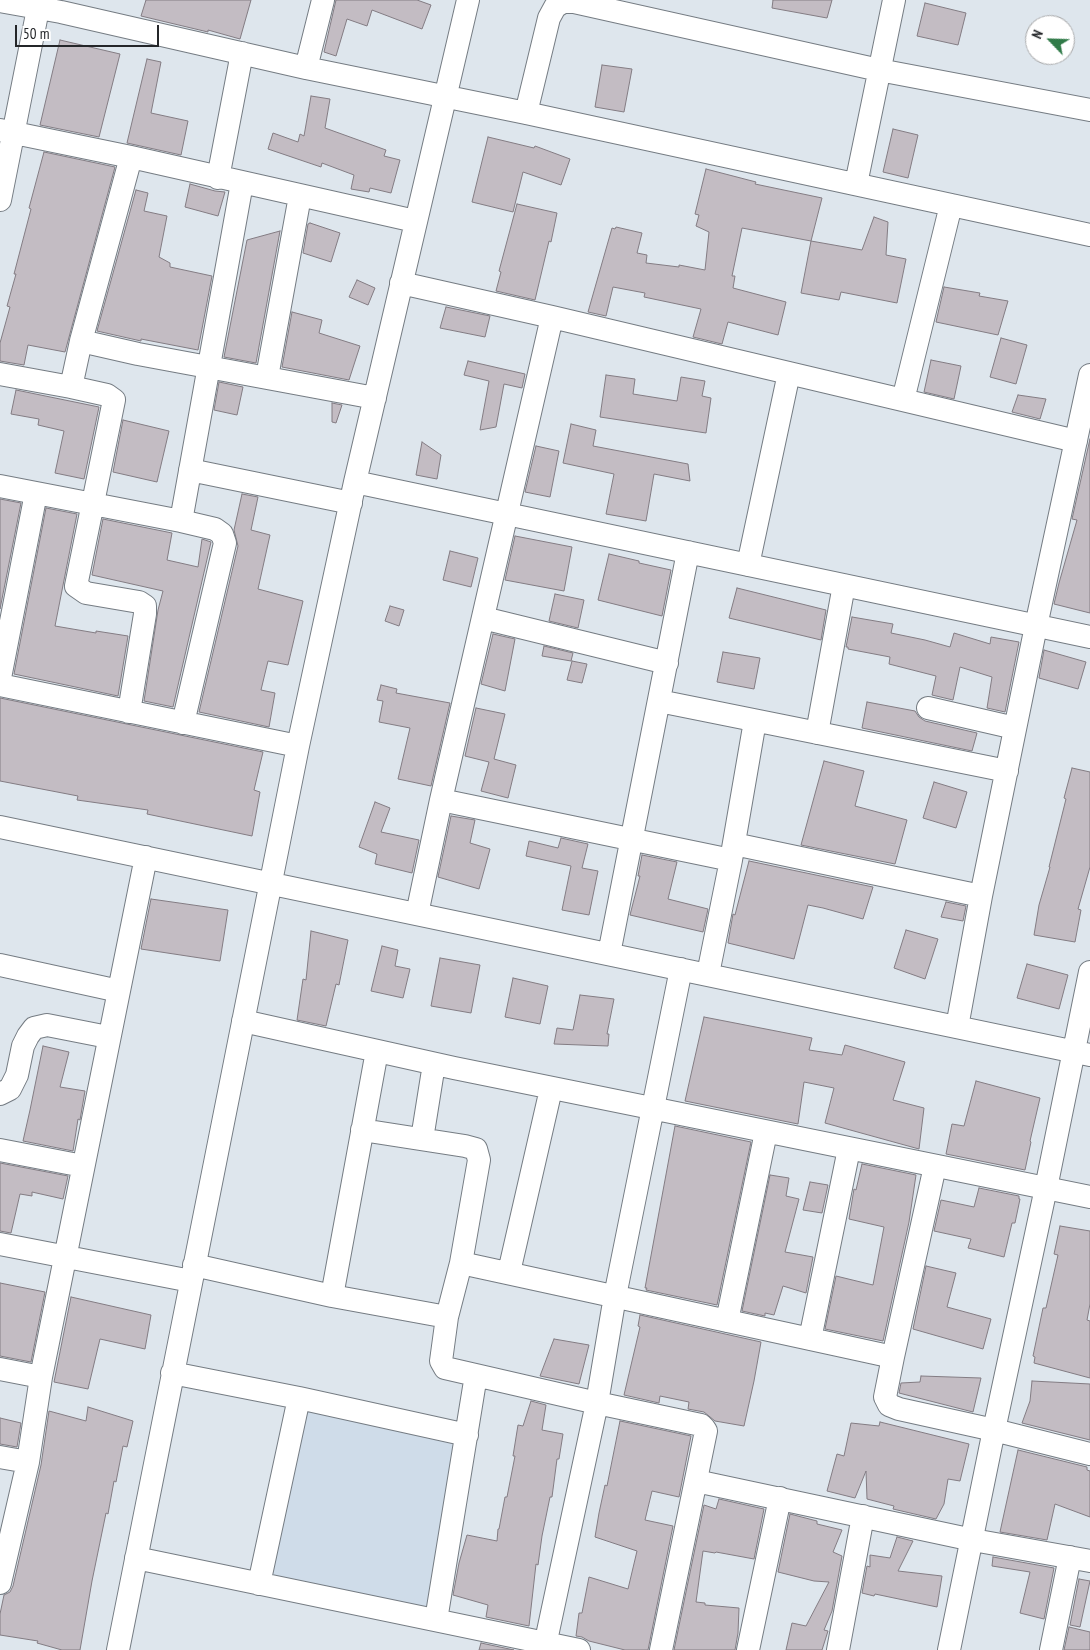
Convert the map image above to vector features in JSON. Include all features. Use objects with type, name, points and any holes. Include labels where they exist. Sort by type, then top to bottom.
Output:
[{"type":"street","points":[[306,68],[323,0]]},
{"type":"street","points":[[118,1650],[298,746],[353,492],[468,0]]},
{"type":"street","points":[[856,184],[894,0]]},
{"type":"street","points":[[0,1],[38,9],[63,6],[306,68],[526,113],[1090,235]]},
{"type":"street","points":[[526,113],[549,18],[555,7],[563,2],[574,2],[879,70],[1090,110]]},
{"type":"street","points":[[0,200],[7,131],[38,9]]},
{"type":"street","points":[[218,178],[242,53]]},
{"type":"street","points":[[7,131],[415,221]]},
{"type":"street","points":[[71,387],[81,341],[131,157]]},
{"type":"street","points":[[181,522],[242,183]]},
{"type":"street","points":[[267,377],[300,196]]},
{"type":"street","points":[[903,400],[951,205]]},
{"type":"street","points":[[401,283],[1076,441]]},
{"type":"street","points":[[418,914],[441,800],[552,317]]},
{"type":"street","points":[[81,341],[138,354],[375,398]]},
{"type":"street","points":[[748,565],[789,373]]},
{"type":"street","points":[[0,374],[107,395],[114,400],[76,586],[86,593],[139,602],[145,606],[129,712]]},
{"type":"street","points":[[957,1027],[1015,728],[1090,375]]},
{"type":"street","points":[[190,470],[507,514],[1090,637]]},
{"type":"street","points":[[0,486],[214,529],[222,534],[225,543],[182,723]]},
{"type":"street","points":[[0,678],[36,493]]},
{"type":"street","points":[[609,954],[688,552]]},
{"type":"street","points":[[817,733],[844,585]]},
{"type":"street","points":[[483,618],[666,662]]},
{"type":"street","points":[[0,685],[298,746]]},
{"type":"street","points":[[659,702],[1007,771]]},
{"type":"street","points":[[928,708],[1015,728]]},
{"type":"street","points":[[708,974],[755,720]]},
{"type":"street","points":[[441,800],[631,840],[732,852],[981,896]]},
{"type":"street","points":[[0,827],[1082,1053]]},
{"type":"street","points":[[0,1583],[4,1540],[28,1462],[41,1377],[108,1037],[146,857]]},
{"type":"street","points":[[0,965],[119,991]]},
{"type":"street","points":[[544,1646],[597,1403],[615,1296],[681,969]]},
{"type":"street","points":[[949,1650],[1046,1188],[1082,1053],[1090,972]]},
{"type":"street","points":[[243,1021],[434,1064],[1090,1196]]},
{"type":"street","points":[[0,1094],[10,1089],[17,1075],[23,1046],[34,1028],[47,1025],[108,1037]]},
{"type":"street","points":[[332,1296],[377,1051]]},
{"type":"street","points":[[422,1139],[434,1064]]},
{"type":"street","points":[[509,1272],[551,1088]]},
{"type":"street","points":[[362,1130],[476,1149],[479,1160],[461,1263],[447,1317],[441,1361],[445,1368],[701,1425],[706,1431],[661,1650]]},
{"type":"street","points":[[727,1321],[766,1132]]},
{"type":"street","points":[[810,1339],[849,1149]]},
{"type":"street","points":[[0,1150],[83,1166]]},
{"type":"street","points":[[935,1166],[885,1398],[889,1405],[899,1409],[1090,1454]]},
{"type":"street","points":[[0,1244],[65,1257],[192,1273],[447,1317]]},
{"type":"street","points":[[461,1263],[893,1357]]},
{"type":"street","points":[[0,1369],[41,1377]]},
{"type":"street","points":[[172,1373],[299,1398],[467,1435]]},
{"type":"street","points":[[436,1620],[476,1375]]},
{"type":"street","points":[[259,1584],[299,1398]]},
{"type":"street","points":[[0,1457],[28,1462]]},
{"type":"street","points":[[696,1480],[972,1540],[1080,1559],[1051,1650]]},
{"type":"street","points":[[748,1650],[780,1498]]},
{"type":"street","points":[[838,1650],[863,1516]]},
{"type":"street","points":[[136,1558],[436,1620],[544,1646],[579,1650]]},
{"type":"shaded area","points":[[307,1403],[462,1440],[431,1609],[271,1576]]},
{"type":"building","points":[[146,0],[251,0],[240,39],[208,30],[208,32],[141,16]]},
{"type":"building","points":[[336,0],[417,0],[431,5],[422,29],[372,10],[367,26],[347,19],[336,56],[324,52]]},
{"type":"building","points":[[773,0],[832,0],[827,18],[772,8]]},
{"type":"building","points":[[925,3],[966,13],[958,45],[917,36]]},
{"type":"building","points":[[60,40],[120,54],[99,137],[40,125]]},
{"type":"building","points":[[147,59],[161,62],[151,113],[188,121],[181,155],[127,143]]},
{"type":"building","points":[[602,65],[632,69],[624,112],[595,107]]},
{"type":"building","points":[[311,96],[330,99],[325,128],[386,150],[384,156],[400,160],[391,193],[370,188],[369,192],[351,189],[354,175],[322,163],[321,167],[268,149],[273,133],[298,142],[300,134],[304,136]]},
{"type":"building","points":[[893,129],[918,135],[908,178],[883,172]]},
{"type":"building","points":[[488,137],[534,148],[535,146],[570,159],[561,185],[523,172],[513,212],[472,202]]},
{"type":"building","points":[[44,152],[115,167],[65,352],[28,345],[24,365],[0,361],[0,343],[10,307],[7,306],[31,209],[29,208]]},
{"type":"building","points":[[706,169],[756,182],[755,184],[822,198],[811,241],[742,228],[732,276],[735,276],[733,288],[786,302],[778,335],[728,322],[722,344],[693,337],[701,309],[644,297],[645,293],[613,287],[606,316],[588,312],[612,228],[615,229],[616,227],[642,233],[637,253],[647,255],[646,263],[679,267],[679,265],[705,270],[709,232],[696,226],[699,215],[695,214]]},
{"type":"building","points":[[190,184],[225,192],[218,216],[185,207]]},
{"type":"building","points":[[136,190],[148,193],[144,211],[167,216],[159,257],[170,263],[170,267],[212,276],[198,350],[141,339],[141,341],[97,331]]},
{"type":"building","points":[[517,204],[557,213],[535,300],[496,291],[501,272],[499,271]]},
{"type":"building","points":[[874,217],[888,222],[886,255],[906,259],[897,303],[841,292],[839,300],[801,293],[811,241],[862,250]]},
{"type":"building","points":[[310,223],[340,233],[331,262],[303,253],[308,224]]},
{"type":"building","points":[[280,231],[256,363],[224,357],[247,240]]},
{"type":"building","points":[[357,280],[375,288],[368,305],[349,297]]},
{"type":"building","points":[[944,287],[980,293],[979,296],[1008,301],[998,335],[936,322]]},
{"type":"building","points":[[446,307],[490,316],[485,337],[440,328]]},
{"type":"building","points":[[292,312],[322,320],[319,333],[360,346],[349,380],[282,367]]},
{"type":"building","points":[[1001,338],[1027,345],[1016,384],[990,377]]},
{"type":"building","points":[[931,360],[961,366],[954,399],[924,392]]},
{"type":"building","points":[[468,361],[525,374],[522,388],[504,384],[496,427],[480,430],[489,381],[464,375]]},
{"type":"building","points":[[606,375],[635,379],[633,394],[677,401],[681,377],[705,381],[702,396],[711,398],[706,433],[600,417]]},
{"type":"building","points":[[219,382],[243,387],[237,415],[214,410]]},
{"type":"building","points":[[16,390],[99,407],[84,479],[55,473],[64,431],[38,425],[39,419],[11,414]]},
{"type":"building","points":[[1018,395],[1046,399],[1040,419],[1012,412]]},
{"type":"building","points":[[332,403],[342,405],[336,423],[332,422]]},
{"type":"building","points":[[123,420],[169,431],[157,482],[113,472]]},
{"type":"building","points":[[571,424],[596,430],[593,446],[688,464],[690,481],[654,474],[646,521],[606,514],[614,474],[563,463]]},
{"type":"building","points":[[1090,439],[1090,613],[1054,604],[1077,520],[1072,519]]},
{"type":"building","points":[[422,442],[441,455],[437,479],[416,475]]},
{"type":"building","points":[[536,446],[559,451],[550,497],[525,492]]},
{"type":"building","points":[[242,494],[258,497],[251,530],[270,535],[258,589],[303,601],[288,665],[268,661],[261,690],[275,693],[269,727],[199,712],[238,546],[234,530]]},
{"type":"building","points":[[0,499],[21,503],[0,609]]},
{"type":"building","points":[[46,508],[77,514],[55,626],[128,636],[118,696],[14,674]]},
{"type":"building","points":[[103,519],[172,533],[167,560],[198,567],[202,539],[211,542],[173,707],[144,701],[158,610],[163,591],[92,575]]},
{"type":"building","points":[[515,536],[572,547],[564,591],[505,580]]},
{"type":"building","points":[[450,551],[478,558],[471,587],[443,580]]},
{"type":"building","points":[[609,554],[671,570],[662,616],[598,600]]},
{"type":"building","points":[[737,588],[826,610],[821,640],[729,618]]},
{"type":"building","points":[[555,594],[584,600],[578,628],[549,621]]},
{"type":"building","points":[[390,606],[404,610],[399,626],[385,621]]},
{"type":"building","points":[[852,617],[893,624],[891,633],[950,647],[954,633],[990,644],[991,637],[1019,642],[1005,712],[987,708],[992,677],[960,667],[953,700],[932,695],[936,676],[889,664],[890,657],[848,649],[846,647]]},
{"type":"building","points":[[493,634],[515,639],[505,691],[481,684]]},
{"type":"building","points":[[544,646],[573,653],[571,661],[542,656]]},
{"type":"building","points":[[1044,650],[1086,662],[1078,689],[1039,678]]},
{"type":"building","points":[[723,652],[760,658],[754,689],[717,682]]},
{"type":"building","points":[[572,661],[587,664],[582,683],[567,680]]},
{"type":"building","points":[[381,685],[397,689],[396,693],[450,703],[431,786],[398,779],[410,728],[379,722],[383,701],[377,700]]},
{"type":"building","points":[[0,698],[263,752],[254,790],[260,792],[252,836],[147,814],[148,810],[77,800],[78,796],[0,781]]},
{"type":"building","points":[[867,702],[915,711],[925,721],[977,733],[972,751],[862,728]]},
{"type":"building","points":[[476,708],[505,714],[494,759],[516,765],[508,798],[481,791],[489,762],[465,756]]},
{"type":"building","points":[[824,761],[864,771],[855,806],[907,820],[895,864],[801,845]]},
{"type":"building","points":[[1072,768],[1090,772],[1090,867],[1078,909],[1081,910],[1075,942],[1034,935],[1039,905],[1050,867]]},
{"type":"building","points":[[934,782],[967,792],[956,828],[923,818]]},
{"type":"building","points":[[375,802],[390,808],[381,832],[419,840],[412,873],[375,864],[377,854],[359,847]]},
{"type":"building","points":[[451,816],[475,820],[470,843],[490,849],[479,889],[438,877]]},
{"type":"building","points":[[561,838],[588,844],[582,868],[598,871],[589,915],[562,910],[571,866],[526,856],[529,841],[558,848]]},
{"type":"building","points":[[642,855],[677,862],[668,899],[708,909],[703,932],[630,915],[640,876],[638,876]]},
{"type":"building","points":[[749,861],[873,887],[863,919],[808,905],[794,959],[728,943],[733,914],[735,915]]},
{"type":"building","points":[[151,899],[228,910],[220,961],[141,949]]},
{"type":"building","points":[[946,902],[966,906],[963,921],[941,917]]},
{"type":"building","points":[[906,930],[938,939],[925,979],[894,968]]},
{"type":"building","points":[[311,931],[348,940],[339,985],[336,984],[326,1026],[297,1020],[303,979],[306,980]]},
{"type":"building","points":[[382,946],[398,950],[395,966],[410,969],[403,998],[371,991]]},
{"type":"building","points":[[440,958],[480,965],[471,1013],[431,1006]]},
{"type":"building","points":[[1027,964],[1068,975],[1059,1009],[1017,998]]},
{"type":"building","points":[[513,978],[548,986],[540,1024],[505,1017]]},
{"type":"building","points":[[580,995],[614,999],[607,1034],[609,1034],[608,1046],[554,1044],[557,1028],[573,1030]]},
{"type":"building","points":[[704,1017],[812,1038],[809,1050],[842,1055],[845,1045],[905,1062],[893,1100],[924,1108],[919,1149],[825,1123],[834,1088],[804,1082],[798,1124],[685,1101]]},
{"type":"building","points":[[43,1046],[69,1052],[60,1087],[85,1091],[73,1151],[23,1141]]},
{"type":"building","points":[[976,1081],[1040,1098],[1025,1170],[946,1154],[952,1124],[964,1126]]},
{"type":"building","points":[[675,1126],[751,1142],[717,1305],[646,1290],[647,1288],[645,1288]]},
{"type":"building","points":[[0,1163],[68,1176],[63,1199],[32,1192],[32,1196],[20,1194],[11,1233],[0,1231]]},
{"type":"building","points":[[862,1164],[916,1175],[909,1222],[883,1341],[825,1329],[836,1276],[873,1285],[884,1227],[849,1219],[854,1189],[856,1190]]},
{"type":"building","points":[[770,1175],[789,1178],[786,1196],[799,1199],[785,1252],[813,1257],[806,1293],[783,1286],[774,1315],[765,1313],[765,1316],[742,1311]]},
{"type":"building","points":[[810,1182],[828,1185],[822,1213],[803,1210]]},
{"type":"building","points":[[979,1188],[1019,1196],[1015,1223],[1012,1223],[1004,1257],[968,1248],[971,1239],[934,1231],[941,1200],[974,1207]]},
{"type":"building","points":[[1060,1226],[1090,1231],[1090,1304],[1087,1320],[1090,1321],[1090,1378],[1034,1363],[1035,1357],[1033,1356],[1043,1308],[1046,1308],[1058,1255],[1054,1254]]},
{"type":"building","points":[[926,1266],[956,1273],[947,1307],[991,1319],[983,1349],[913,1329]]},
{"type":"building","points":[[0,1283],[45,1292],[31,1362],[0,1356]]},
{"type":"building","points":[[71,1297],[151,1315],[145,1349],[100,1339],[88,1389],[54,1382]]},
{"type":"building","points":[[640,1315],[761,1342],[744,1426],[715,1421],[704,1412],[688,1409],[689,1402],[660,1396],[659,1403],[624,1395],[640,1327],[638,1326]]},
{"type":"building","points":[[554,1339],[589,1345],[579,1384],[540,1376]]},
{"type":"building","points":[[921,1376],[981,1378],[973,1412],[899,1393],[901,1383],[920,1382]]},
{"type":"building","points":[[1032,1381],[1090,1384],[1090,1440],[1022,1423],[1030,1401]]},
{"type":"building","points":[[531,1401],[546,1405],[542,1430],[563,1434],[559,1459],[557,1459],[552,1497],[550,1497],[542,1536],[538,1565],[536,1564],[529,1626],[486,1617],[488,1605],[453,1595],[467,1535],[497,1541],[498,1529],[505,1497],[507,1497],[515,1456],[513,1456],[518,1425],[523,1426]]},
{"type":"building","points":[[88,1407],[133,1421],[127,1447],[123,1446],[108,1514],[106,1513],[80,1650],[62,1650],[37,1643],[38,1641],[0,1635],[0,1614],[4,1595],[10,1592],[13,1586],[41,1465],[49,1411],[86,1421]]},
{"type":"building","points":[[0,1418],[21,1423],[17,1447],[0,1444]]},
{"type":"building","points":[[620,1421],[691,1436],[679,1497],[652,1491],[645,1520],[673,1526],[648,1650],[625,1650],[576,1636],[579,1613],[582,1613],[589,1577],[628,1589],[637,1551],[595,1537]]},
{"type":"building","points":[[880,1422],[969,1444],[960,1481],[948,1479],[944,1504],[936,1519],[893,1509],[894,1506],[867,1499],[866,1471],[855,1498],[827,1491],[837,1454],[844,1456],[851,1423],[879,1426]]},
{"type":"building","points":[[1018,1450],[1087,1467],[1087,1470],[1090,1471],[1090,1517],[1055,1504],[1047,1540],[1000,1532]]},
{"type":"building","points":[[719,1499],[764,1509],[754,1559],[703,1551],[696,1602],[705,1603],[705,1605],[739,1608],[735,1650],[674,1650],[704,1505],[716,1509]]},
{"type":"building","points":[[790,1514],[817,1521],[817,1524],[842,1530],[833,1552],[842,1556],[832,1611],[824,1630],[828,1631],[822,1650],[786,1650],[792,1623],[806,1626],[829,1582],[814,1581],[778,1572]]},
{"type":"building","points":[[897,1537],[913,1541],[898,1571],[942,1576],[937,1607],[862,1593],[867,1566],[870,1567],[870,1555],[890,1558]]},
{"type":"building","points":[[993,1557],[1054,1568],[1044,1619],[1020,1613],[1030,1572],[992,1566]]},
{"type":"building","points":[[1079,1579],[1090,1581],[1080,1627],[1070,1625]]},
{"type":"building","points":[[1069,1627],[1090,1632],[1090,1650],[1064,1650]]},
{"type":"building","points":[[481,1643],[514,1650],[479,1650]]}]
